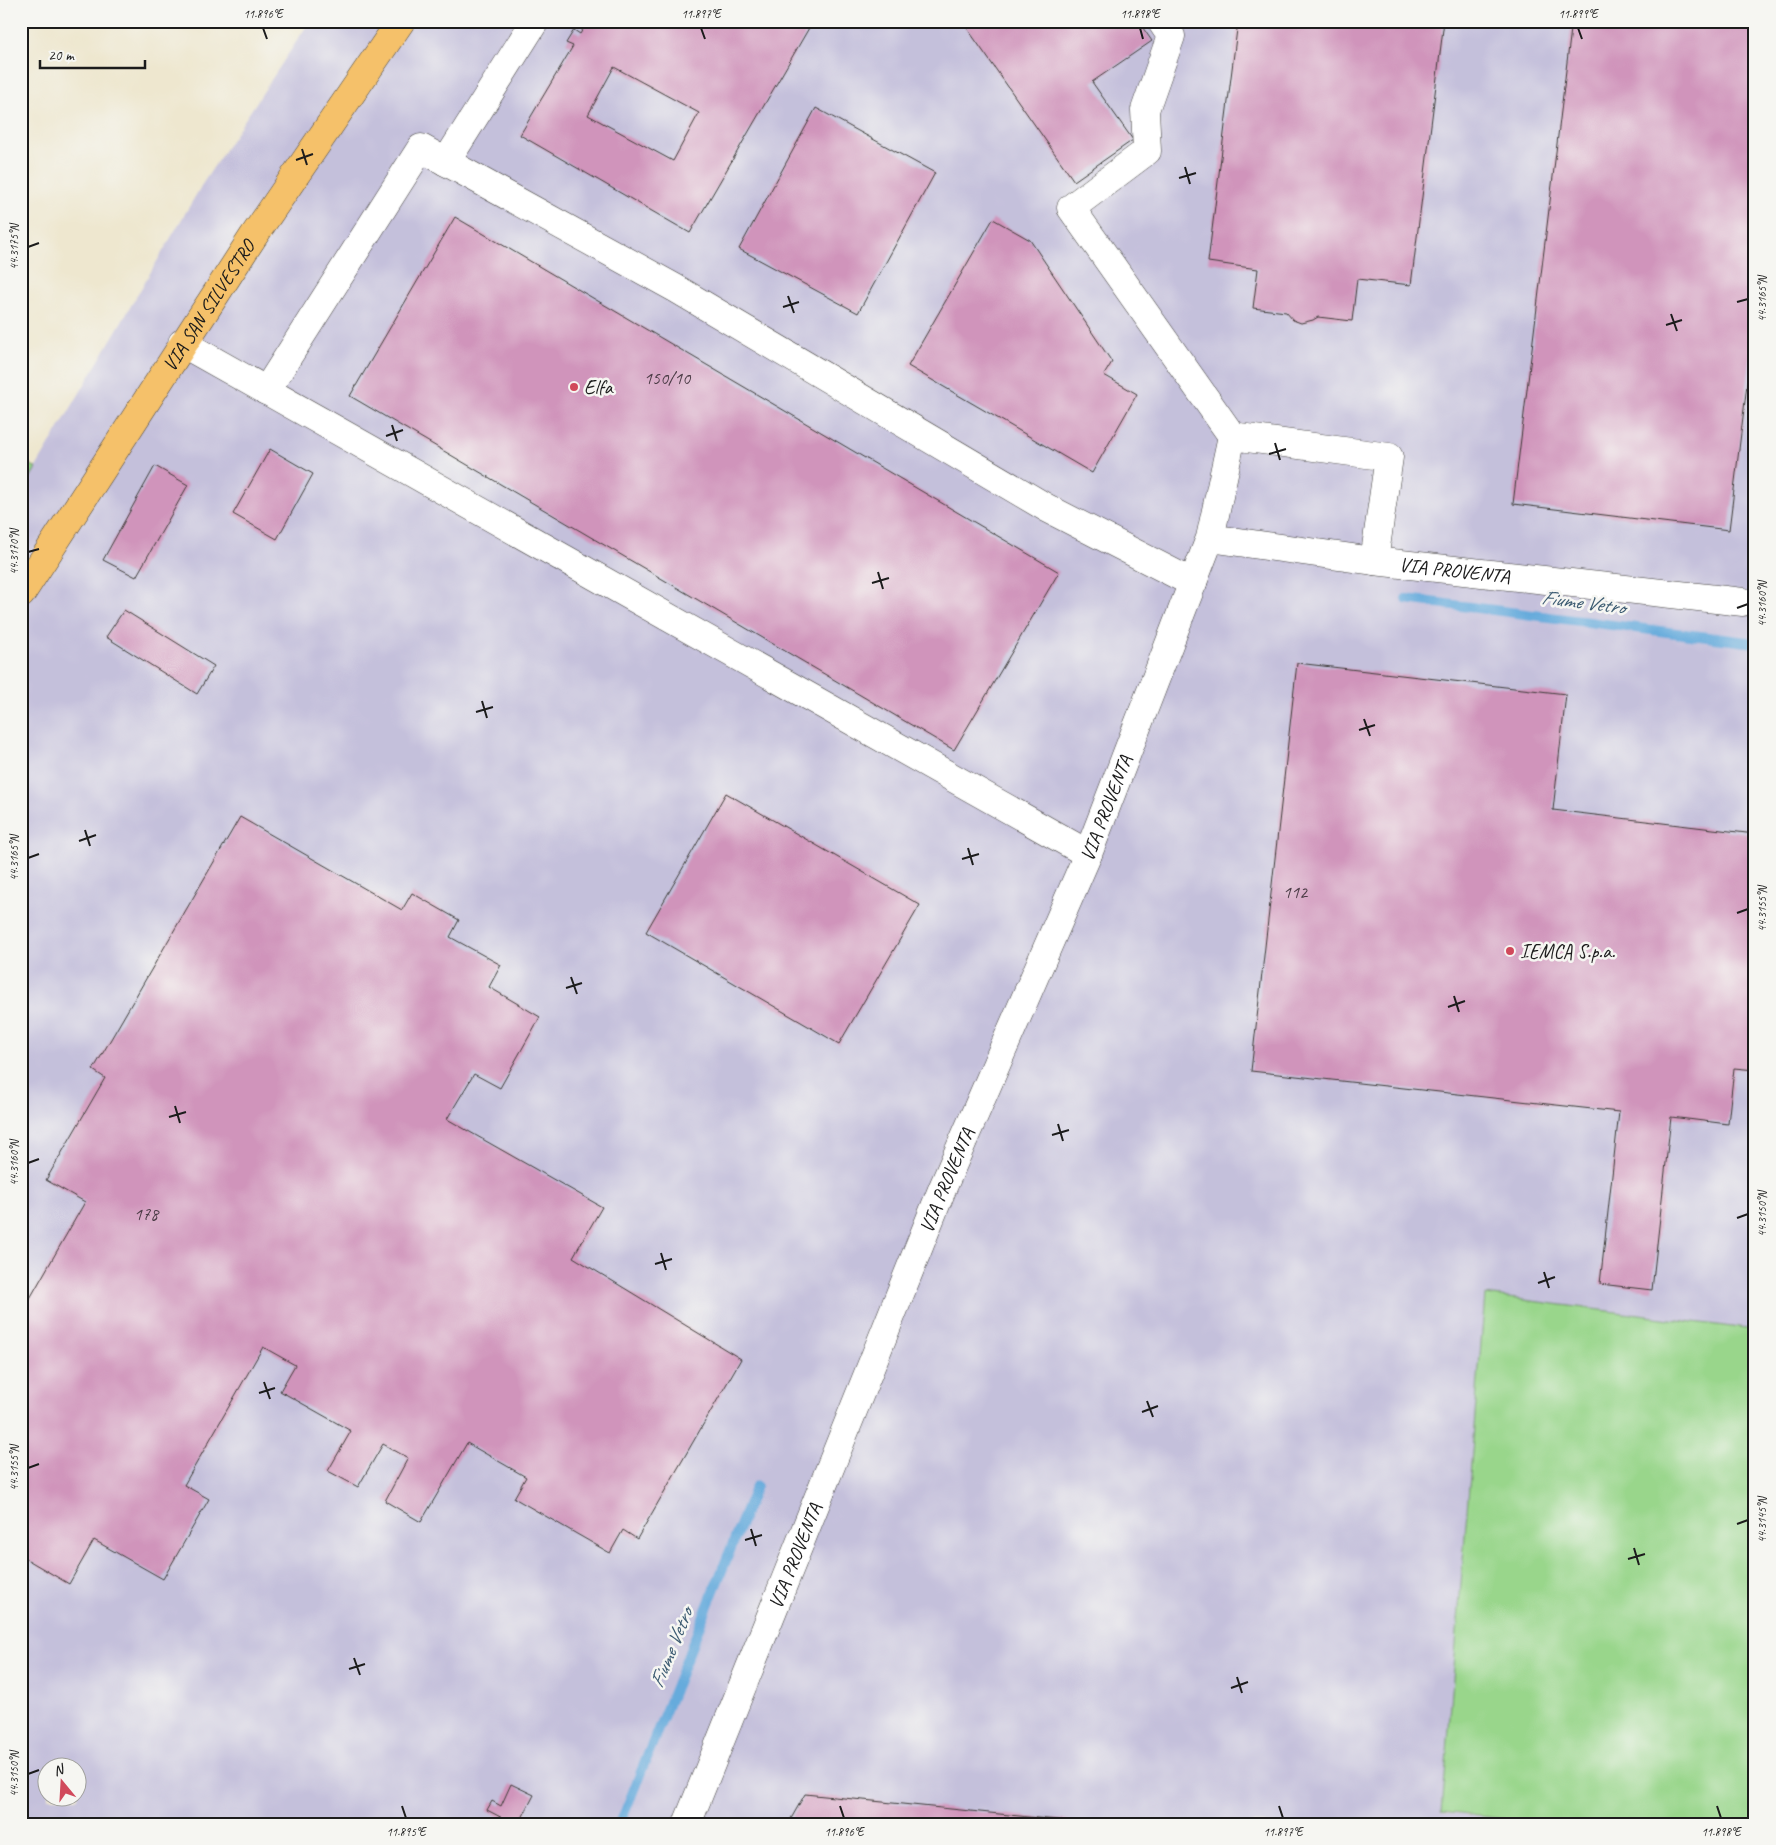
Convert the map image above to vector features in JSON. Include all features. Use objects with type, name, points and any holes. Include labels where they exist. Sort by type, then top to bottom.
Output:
[{"type":"main road","name":"VIA SAN SILVESTRO","points":[[21,594],[182,343],[401,21]]},
{"type":"street","points":[[446,162],[535,21]]},
{"type":"street","points":[[1160,21],[1171,36],[1145,110],[1147,151],[1071,208],[1232,436]]},
{"type":"street","points":[[266,391],[421,148],[675,288],[1046,508],[1193,583]]},
{"type":"street","points":[[182,343],[1088,854]]},
{"type":"street","name":"VIA PROVENTA","points":[[687,1824],[943,1187],[1088,854],[1210,538],[1232,436],[1390,457],[1374,561]]},
{"type":"street","name":"VIA PROVENTA","points":[[1210,538],[1374,561],[1744,602]]},
{"type":"shaded area","points":[[310,21],[1755,21],[1755,1330],[1485,1295],[1442,1813],[1551,1824],[21,1824],[21,493],[203,183]]},
{"type":"green space","points":[[21,458],[36,468],[21,493]]},
{"type":"green space","points":[[1485,1295],[1755,1330],[1755,1824],[1551,1824],[1442,1812]]},
{"type":"building","points":[[588,21],[813,21],[690,233],[520,135],[573,46],[566,43],[574,30],[580,34]],"holes":[[[614,67],[699,113],[673,161],[588,115]]]},
{"type":"building","points":[[962,21],[1138,21],[1152,41],[1092,82],[1133,140],[1074,181]]},
{"type":"building","points":[[1238,21],[1444,21],[1411,285],[1357,279],[1352,321],[1318,317],[1301,323],[1293,320],[1286,312],[1253,308],[1258,269],[1208,262]]},
{"type":"building","points":[[1572,21],[1755,21],[1755,320],[1729,530],[1513,504]]},
{"type":"building","points":[[816,108],[935,173],[858,313],[739,249]]},
{"type":"building","points":[[455,217],[1059,572],[954,750],[350,396]]},
{"type":"building","points":[[993,219],[1030,240],[1112,362],[1104,375],[1137,394],[1092,473],[908,366]]},
{"type":"building","points":[[270,449],[313,474],[277,539],[233,514]]},
{"type":"building","points":[[155,466],[188,485],[136,577],[103,560]]},
{"type":"building","points":[[124,610],[214,666],[197,694],[106,637]]},
{"type":"building","name":"IEMCA S.p.a.","points":[[1297,663],[1566,694],[1553,810],[1755,834],[1755,1070],[1734,1068],[1728,1124],[1671,1117],[1652,1290],[1600,1284],[1619,1112],[1251,1071]]},
{"type":"building","points":[[726,793],[920,905],[839,1044],[646,932]]},
{"type":"building","points":[[240,817],[402,910],[412,893],[459,920],[450,937],[501,965],[489,987],[540,1017],[500,1088],[474,1074],[447,1119],[602,1207],[573,1257],[741,1359],[637,1539],[623,1530],[610,1553],[514,1498],[526,1477],[467,1443],[421,1522],[385,1501],[408,1458],[383,1444],[358,1487],[328,1471],[351,1431],[280,1391],[295,1365],[263,1347],[184,1485],[209,1499],[163,1579],[94,1540],[69,1584],[23,1557],[21,1560],[21,1314],[85,1202],[46,1180],[105,1078],[93,1070]]},
{"type":"building","points":[[511,1784],[534,1795],[519,1824],[514,1824],[487,1810],[492,1801],[501,1806]]},
{"type":"building","points":[[805,1794],[1077,1822],[1077,1824],[788,1824]]},
{"type":"waterway","name":"Fiume Vetro","points":[[1406,599],[1755,643]]},
{"type":"waterway","name":"Fiume Vetro","points":[[620,1824],[756,1486]]},
{"type":"place","name":"Elfa","points":[[574,387]]},
{"type":"place","name":"IEMCA S.p.a.","points":[[1510,951]]}]
